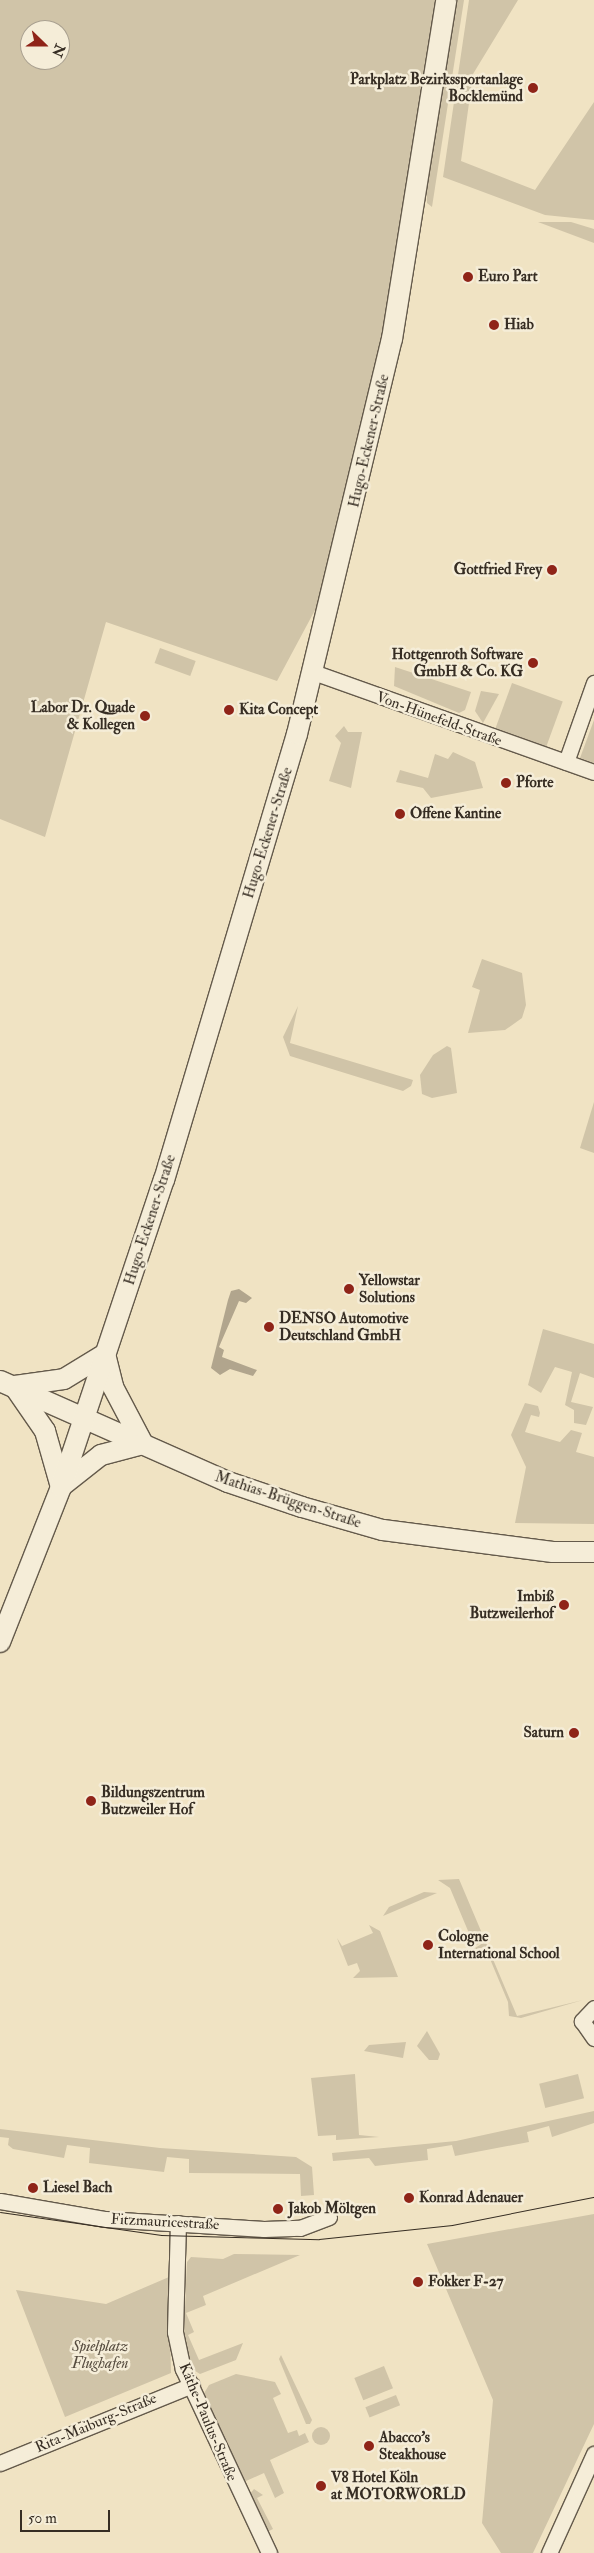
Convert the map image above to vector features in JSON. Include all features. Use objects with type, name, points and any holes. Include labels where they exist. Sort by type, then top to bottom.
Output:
[{"type":"main road","name":"Hugo-Eckener-Straße","points":[[0,1642],[61,1487],[177,1139],[314,672],[370,444],[402,290],[446,0]]},
{"type":"main road","points":[[105,1354],[113,1387],[143,1444],[101,1455],[61,1487],[45,1431],[7,1384],[64,1379],[105,1354]]},
{"type":"main road","name":"Mathias-Brüggen-Straße","points":[[7,1384],[85,1416],[228,1482],[383,1530],[553,1552],[594,1552]]},
{"type":"street","name":"Von-Hünefeld-Straße","points":[[314,672],[594,772]]},
{"type":"street","points":[[566,762],[594,683]]},
{"type":"street","points":[[594,2008],[582,2021],[594,2038]]},
{"type":"street","name":"Fitzmauricestraße","points":[[0,2201],[105,2219],[178,2224],[300,2228],[329,2217]]},
{"type":"street","name":"Käthe-Paulus-Straße","points":[[178,2224],[176,2332],[183,2369],[269,2553]]},
{"type":"street","name":"Rita-Maiburg-Straße","points":[[0,2464],[192,2385]]},
{"type":"street","points":[[549,2553],[594,2454]]},
{"type":"green space","points":[[0,0],[439,0],[396,270],[346,500],[327,562],[322,597],[277,681],[106,622],[45,837],[0,819]]},
{"type":"green space","points":[[455,0],[464,0],[432,207],[427,203],[427,186]]},
{"type":"green space","points":[[469,0],[518,0],[473,74],[461,161],[535,190],[594,102],[594,220],[545,215],[443,177]]},
{"type":"green space","points":[[538,222],[571,222],[594,229],[594,243]]},
{"type":"green space","points":[[160,648],[196,661],[190,676],[155,663]]},
{"type":"green space","points":[[395,667],[471,692],[465,710],[459,713],[394,686]]},
{"type":"green space","points":[[512,683],[563,701],[546,747],[496,728]]},
{"type":"green space","points":[[481,691],[499,694],[483,723],[475,711]]},
{"type":"green space","points":[[594,720],[594,763],[580,758]]},
{"type":"green space","points":[[344,726],[348,732],[362,732],[351,788],[329,781],[341,743],[335,736]]},
{"type":"green space","points":[[453,752],[475,762],[483,788],[431,798],[423,788],[396,782],[400,770],[428,778],[435,754],[448,759]]},
{"type":"green space","points":[[482,959],[522,973],[526,1005],[522,1018],[505,1030],[468,1033],[480,990],[472,987]]},
{"type":"green space","points":[[298,1006],[290,1043],[413,1080],[411,1086],[403,1091],[290,1056],[283,1037]]},
{"type":"green space","points":[[447,1046],[451,1048],[457,1093],[432,1098],[422,1094],[420,1075],[433,1055]]},
{"type":"green space","points":[[594,1102],[594,1153],[580,1148]]},
{"type":"green space","points":[[543,1329],[594,1344],[594,1378],[580,1373],[571,1402],[593,1407],[586,1425],[574,1423],[574,1410],[565,1405],[572,1372],[555,1367],[541,1393],[528,1385]]},
{"type":"green space","points":[[525,1403],[538,1406],[540,1413],[539,1417],[531,1415],[525,1432],[560,1442],[571,1430],[582,1433],[576,1452],[594,1457],[594,1524],[515,1523],[526,1467],[511,1435]]},
{"type":"green space","points":[[459,1879],[517,2016],[583,2000],[521,2018],[509,2016],[508,2002],[485,1947],[472,1950],[483,1943],[471,1946],[482,1941],[480,1935],[471,1938],[450,1888],[438,1880]]},
{"type":"green space","points":[[424,1892],[437,1893],[383,1916],[389,1907]]},
{"type":"green space","points":[[369,1925],[380,1931],[398,1977],[353,1978],[360,1971],[357,1963],[348,1966],[337,1938],[342,1946],[373,1933]]},
{"type":"green space","points":[[427,2031],[440,2054],[438,2060],[429,2060],[417,2046]]},
{"type":"green space","points":[[406,2042],[403,2058],[364,2051],[369,2045]]},
{"type":"green space","points":[[355,2074],[359,2135],[379,2137],[336,2140],[336,2135],[318,2136],[311,2078]]},
{"type":"green space","points":[[578,2074],[584,2098],[545,2108],[539,2084]]},
{"type":"green space","points":[[594,2111],[594,2123],[552,2137],[549,2126],[527,2132],[529,2142],[455,2156],[452,2145],[427,2149],[428,2160],[375,2166],[369,2158],[333,2161],[332,2153],[456,2141]]},
{"type":"green space","points":[[0,2129],[160,2148],[296,2157],[312,2167],[314,2195],[301,2196],[300,2174],[189,2173],[189,2159],[167,2157],[164,2172],[89,2163],[90,2148],[67,2145],[64,2158],[13,2149],[8,2145],[9,2138],[0,2137]]},
{"type":"green space","points":[[594,2214],[594,2424],[533,2553],[501,2553],[482,2523],[493,2400],[427,2244]]},
{"type":"green space","points":[[234,2254],[300,2255],[203,2296],[206,2305],[186,2313],[194,2332],[188,2335],[199,2360],[243,2343],[236,2360],[200,2374],[192,2369],[184,2330],[187,2262],[191,2257],[223,2259]]},
{"type":"green space","name":"Spielplatz Flughafen","points":[[169,2277],[171,2373],[65,2417],[16,2290],[106,2304]]},
{"type":"green space","points":[[281,2355],[312,2420],[310,2424],[306,2424],[279,2359]]},
{"type":"green space","points":[[384,2366],[393,2388],[363,2400],[354,2378]]},
{"type":"green space","points":[[236,2374],[275,2382],[281,2394],[273,2398],[288,2433],[297,2430],[299,2436],[305,2433],[309,2442],[270,2460],[284,2493],[275,2498],[264,2473],[246,2481],[238,2478],[203,2395],[209,2385]]},
{"type":"green space","points":[[396,2395],[400,2405],[370,2418],[365,2407]]},
{"type":"green space","points":[[317,2427],[325,2427],[330,2432],[328,2443],[317,2445],[312,2440],[312,2432]]},
{"type":"green space","points":[[254,2489],[263,2495],[257,2498],[273,2529],[265,2533],[249,2495]]},
{"type":"shaded area","points":[[239,1289],[252,1298],[246,1303],[239,1301],[219,1347],[224,1350],[222,1357],[257,1370],[253,1376],[230,1369],[220,1375],[211,1368],[231,1291]]},
{"type":"tram line","points":[[0,2212],[161,2235],[319,2239],[452,2225],[594,2197]]},
{"type":"place","name":"Parkplatz Bezirkssportanlage Bocklemünd","points":[[533,88]]},
{"type":"place","name":"Euro Part","points":[[468,277]]},
{"type":"place","name":"Hiab","points":[[494,325]]},
{"type":"place","name":"Gottfried Frey","points":[[552,570]]},
{"type":"place","name":"Hottgenroth Software GmbH & Co. KG","points":[[533,663]]},
{"type":"place","name":"Kita Concept","points":[[229,710]]},
{"type":"place","name":"Labor Dr. Quade & Kollegen","points":[[145,716]]},
{"type":"place","name":"Pforte","points":[[506,783]]},
{"type":"place","name":"Offene Kantine","points":[[400,814]]},
{"type":"place","name":"Yellowstar Solutions","points":[[349,1289]]},
{"type":"place","name":"DENSO Automotive Deutschland GmbH","points":[[269,1327]]},
{"type":"place","name":"Imbiß Butzweilerhof","points":[[564,1605]]},
{"type":"place","name":"Saturn","points":[[574,1733]]},
{"type":"place","name":"Bildungszentrum Butzweiler Hof","points":[[91,1801]]},
{"type":"place","name":"Cologne International School","points":[[428,1945]]},
{"type":"place","name":"Liesel Bach","points":[[33,2188]]},
{"type":"place","name":"Konrad Adenauer","points":[[409,2198]]},
{"type":"place","name":"Jakob Möltgen","points":[[278,2209]]},
{"type":"place","name":"Fokker F-27","points":[[418,2282]]},
{"type":"place","name":"Abacco's Steakhouse","points":[[369,2446]]},
{"type":"place","name":"V8 Hotel Köln at MOTORWORLD","points":[[321,2486]]}]
